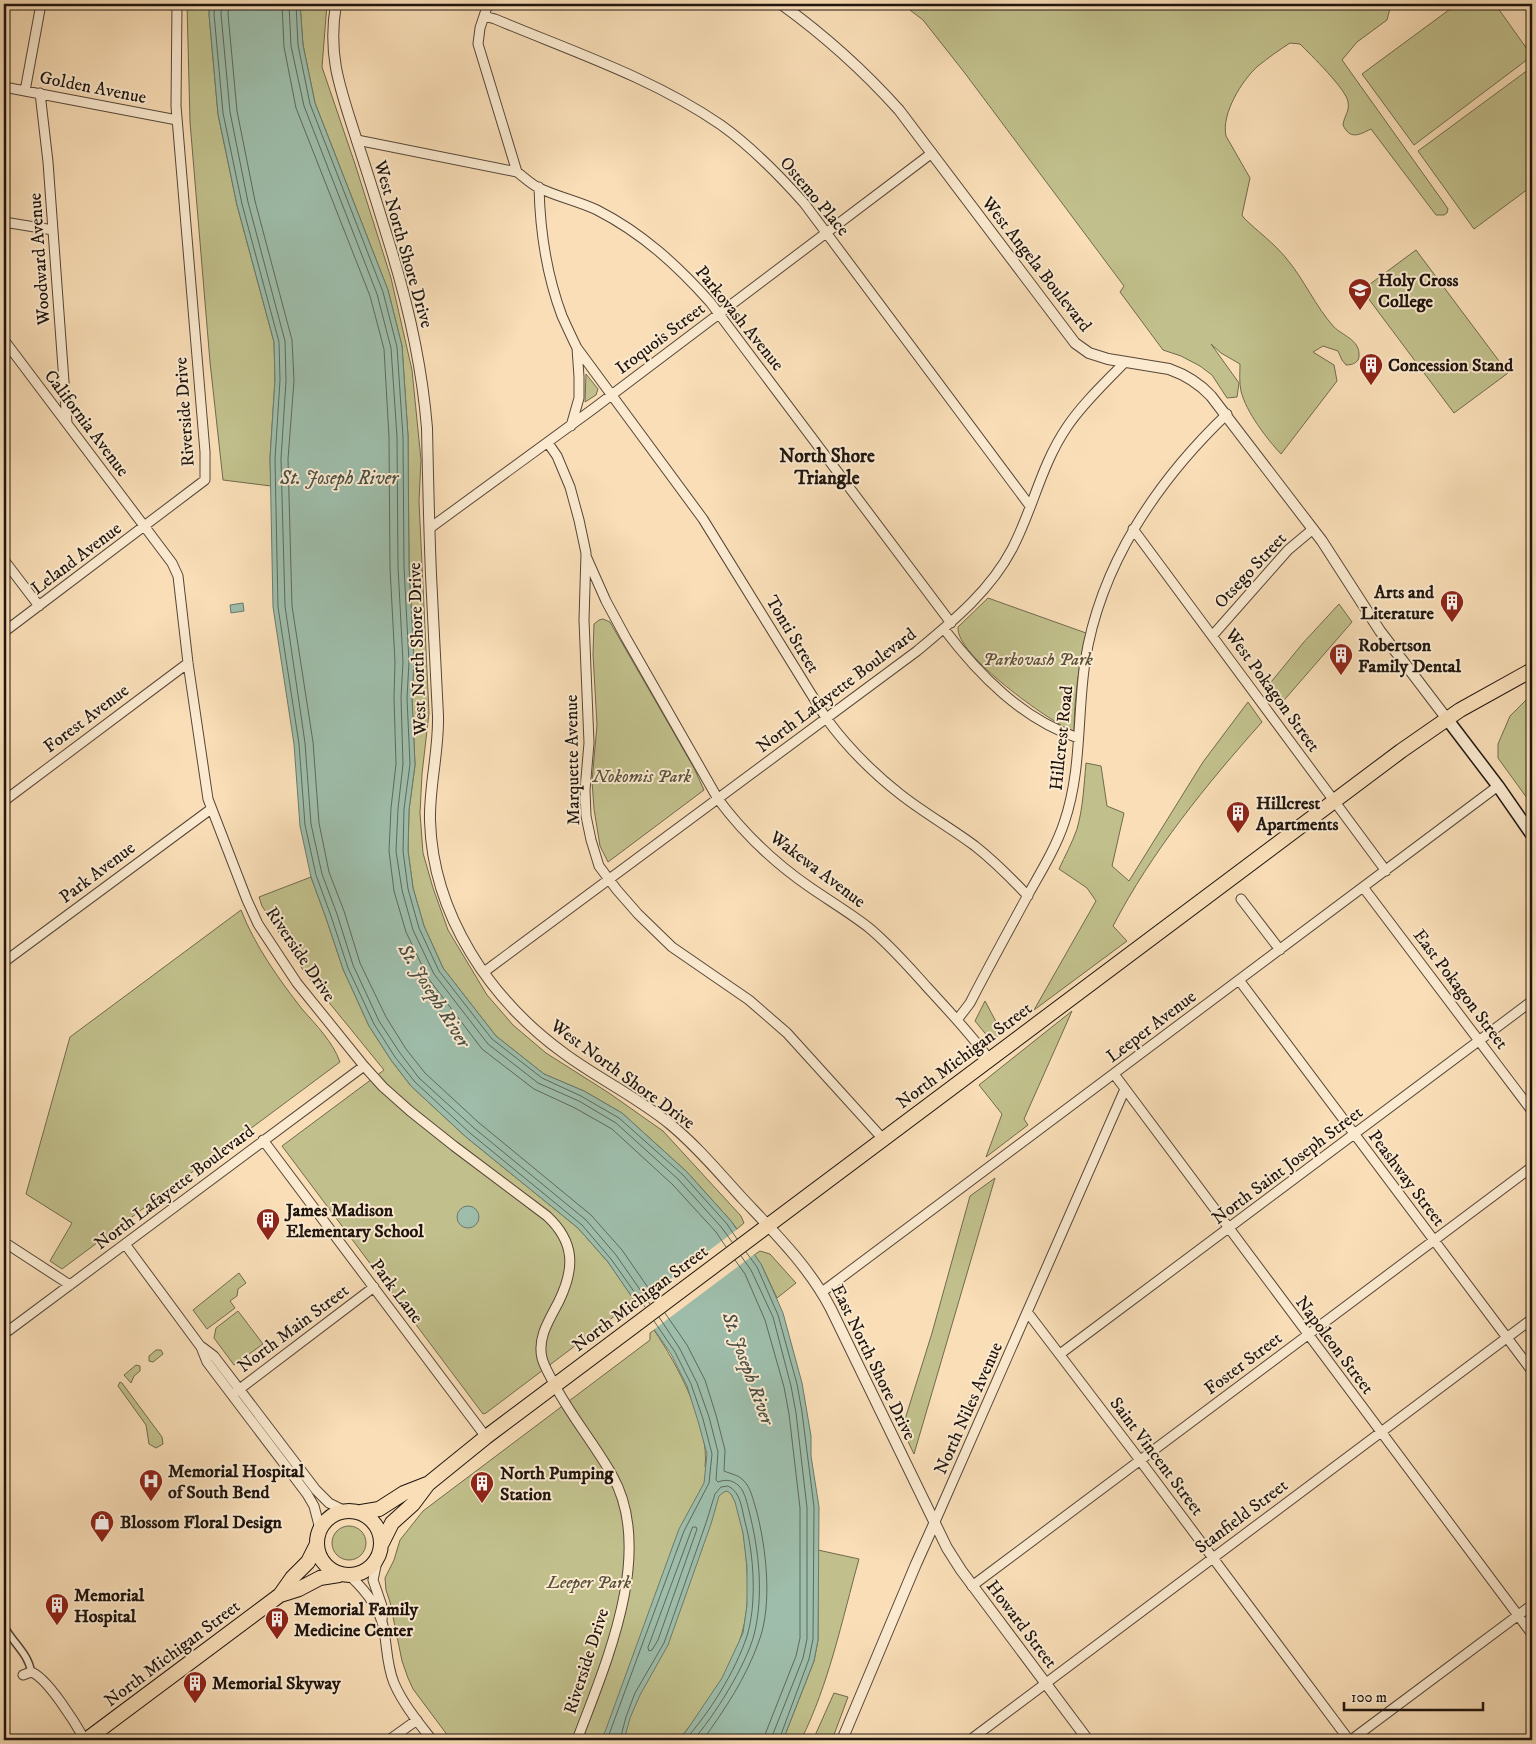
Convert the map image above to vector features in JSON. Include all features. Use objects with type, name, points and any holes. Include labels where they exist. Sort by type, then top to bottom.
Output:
[{"type":"main road","name":"North Michigan Street","points":[[382,1543],[392,1523],[412,1504],[428,1484],[486,1437],[989,1059],[1447,719],[1532,670]]},
{"type":"main road","points":[[1447,719],[1498,786],[1532,835]]},
{"type":"main road","name":"North Michigan Street","points":[[361,1512],[379,1509],[404,1493],[428,1484]]},
{"type":"main road","points":[[345,1511],[361,1512],[375,1524],[382,1543],[377,1561],[364,1572],[344,1575],[324,1562],[316,1546],[320,1529],[326,1520],[335,1514],[345,1511]]},
{"type":"main road","name":"North Michigan Street","points":[[86,1740],[280,1594],[292,1578],[308,1562],[316,1546]]},
{"type":"main road","name":"North Michigan Street","points":[[280,1594],[299,1589],[320,1578],[344,1575]]},
{"type":"street","points":[[25,91],[41,4]]},
{"type":"street","name":"Riverside Drive","points":[[177,4],[175,82],[177,120],[204,442],[205,480],[144,527],[172,563],[178,576],[188,663],[208,799],[258,924],[297,983],[383,1087],[410,1111],[547,1216],[558,1226],[568,1245],[569,1270],[564,1288],[545,1327],[541,1347],[542,1358],[564,1403],[613,1477],[621,1495],[629,1536],[626,1582],[616,1628],[609,1653],[577,1740]]},
{"type":"street","name":"West North Shore Drive","points":[[336,4],[332,40],[335,67],[400,277],[414,337],[426,418],[438,720],[431,789],[431,843],[437,873],[455,925],[484,972],[504,998],[526,1021],[563,1052],[670,1124],[720,1173],[767,1226]]},
{"type":"street","points":[[488,4],[478,44],[517,172]]},
{"type":"street","name":"West Angela Boulevard","points":[[780,4],[832,43],[878,86],[899,110],[1069,338],[1089,353],[1108,359],[1169,369],[1191,378],[1202,386],[1227,414],[1313,529],[1342,570],[1380,631],[1447,719]]},
{"type":"street","name":"Ostemo Place","points":[[484,16],[645,82],[680,99],[741,140],[770,166],[804,203],[827,232],[1030,506]]},
{"type":"street","name":"Golden Avenue","points":[[4,87],[177,120]]},
{"type":"street","name":"Woodward Avenue","points":[[40,94],[48,162],[68,423]]},
{"type":"street","name":"Parkovash Avenue","points":[[357,140],[517,172],[539,187],[595,209],[629,228],[652,244],[677,267],[720,314],[947,626],[966,658],[1006,696],[1056,730],[1078,738]]},
{"type":"street","name":"Iroquois Street","points":[[430,528],[571,426],[932,153]]},
{"type":"street","points":[[539,187],[541,229],[554,292],[577,348],[611,396]]},
{"type":"street","points":[[4,222],[53,230]]},
{"type":"street","name":"California Avenue","points":[[4,340],[144,527]]},
{"type":"street","points":[[571,426],[578,398],[577,348]]},
{"type":"street","name":"North Lafayette Boulevard","points":[[484,972],[947,626],[983,591],[1003,564],[1014,546],[1041,475],[1067,427],[1125,362]]},
{"type":"street","name":"Tonti Street","points":[[611,396],[703,519],[826,718],[848,746],[872,771],[900,795],[976,848],[1004,871],[1028,896]]},
{"type":"street","name":"Hillcrest Road","points":[[957,1020],[970,1003],[1050,855],[1064,824],[1074,789],[1080,707],[1090,635],[1113,569],[1133,529],[1165,483],[1227,414]]},
{"type":"street","name":"Marquette Avenue","points":[[548,443],[557,456],[570,487],[580,520],[586,553],[584,620],[589,729],[585,790],[586,816],[599,866],[638,914],[672,947],[749,1000],[788,1033],[883,1139]]},
{"type":"street","name":"Leland Avenue","points":[[4,632],[144,527]]},
{"type":"street","name":"West Pokagon Street","points":[[1133,529],[1386,871]]},
{"type":"street","name":"Otsego Street","points":[[1213,635],[1288,550],[1313,529]]},
{"type":"street","name":"Wakewa Avenue","points":[[586,553],[606,601],[718,799],[742,829],[770,856],[811,888],[857,919],[902,958],[989,1059]]},
{"type":"street","points":[[4,560],[39,606]]},
{"type":"street","name":"Forest Avenue","points":[[4,801],[188,663]]},
{"type":"street","name":"Leeper Avenue","points":[[822,1292],[1498,786]]},
{"type":"street","name":"Park Avenue","points":[[4,962],[211,809]]},
{"type":"street","name":"East Pokagon Street","points":[[1363,888],[1532,1110]]},
{"type":"street","points":[[1241,899],[1280,950]]},
{"type":"street","name":"Peashway Street","points":[[1239,980],[1532,1371]]},
{"type":"street","name":"North Saint Joseph Street","points":[[1060,1354],[1532,1001]]},
{"type":"street","name":"North Lafayette Boulevard","points":[[4,1334],[364,1066]]},
{"type":"street","name":"Napoleon Street","points":[[1114,1074],[1532,1634]]},
{"type":"street","name":"North Niles Avenue","points":[[842,1740],[916,1564],[1125,1089]]},
{"type":"street","name":"Park Lane","points":[[263,1140],[486,1437]]},
{"type":"street","name":"Foster Street","points":[[972,1586],[1532,1167]]},
{"type":"street","name":"East North Shore Drive","points":[[767,1226],[815,1281],[822,1292],[934,1524]]},
{"type":"street","points":[[4,1242],[70,1285]]},
{"type":"street","points":[[125,1244],[201,1347],[207,1362],[307,1494],[314,1506],[320,1529]]},
{"type":"street","name":"North Main Street","points":[[232,1395],[374,1287]]},
{"type":"street","name":"Saint Vincent Street","points":[[1028,1312],[1350,1740]]},
{"type":"street","name":"Stanfield Street","points":[[970,1740],[1532,1319]]},
{"type":"street","points":[[201,1347],[214,1356],[240,1388],[316,1490],[329,1503],[345,1511]]},
{"type":"street","name":"Howard Street","points":[[934,1524],[946,1548],[972,1586],[1088,1740]]},
{"type":"street","points":[[377,1561],[373,1580],[383,1609],[382,1620],[389,1666],[394,1684],[416,1720],[432,1740]]},
{"type":"street","points":[[344,1575],[371,1599],[382,1620]]},
{"type":"street","points":[[1350,1740],[1532,1605]]},
{"type":"street","points":[[4,1626],[30,1665],[27,1674],[40,1677],[86,1740]]},
{"type":"street","points":[[389,1740],[416,1720]]},
{"type":"green space","points":[[187,4],[210,4],[209,14],[218,114],[237,205],[274,342],[275,380],[270,458],[271,486],[223,480],[210,362],[190,122]]},
{"type":"green space","points":[[300,4],[327,4],[322,67],[391,278],[412,370],[421,460],[419,501],[429,713],[422,774],[420,813],[423,853],[433,888],[448,930],[487,995],[513,1025],[546,1053],[609,1093],[663,1131],[741,1216],[744,1223],[737,1229],[687,1172],[622,1113],[584,1091],[544,1074],[496,1036],[443,968],[424,926],[413,888],[408,851],[409,810],[415,765],[412,698],[414,662],[409,567],[408,436],[402,346],[388,290],[315,103],[303,45]]},
{"type":"green space","points":[[902,4],[1391,4],[1387,20],[1357,42],[1342,60],[1444,203],[1448,209],[1447,213],[1436,215],[1371,129],[1355,135],[1346,130],[1343,125],[1348,108],[1346,96],[1327,72],[1300,44],[1290,43],[1252,72],[1234,98],[1227,118],[1226,136],[1250,178],[1242,215],[1271,242],[1292,266],[1327,319],[1334,327],[1353,341],[1359,354],[1358,359],[1353,364],[1346,365],[1338,351],[1323,346],[1313,352],[1334,365],[1337,381],[1281,454],[1247,408],[1240,388],[1240,364],[1221,353],[1211,344],[1239,383],[1237,397],[1227,398],[1212,375],[1200,366],[1181,356],[1163,350],[1120,292],[1124,286],[964,72],[923,20]]},
{"type":"green space","points":[[1457,4],[1495,4],[1532,56],[1414,145],[1362,74]]},
{"type":"green space","points":[[1532,67],[1532,186],[1474,229],[1418,151]]},
{"type":"green space","points":[[1416,250],[1508,373],[1454,413],[1362,290]]},
{"type":"green space","points":[[586,374],[598,389],[596,395],[585,402]]},
{"type":"green space","name":"Parkovash Park","points":[[988,598],[1086,633],[1077,682],[1074,732],[1045,715],[1006,686],[971,654],[961,639],[958,627]]},
{"type":"green space","points":[[1339,604],[1352,622],[1279,706],[1267,687],[1303,643]]},
{"type":"green space","name":"Nokomis Park","points":[[603,619],[610,622],[694,768],[704,790],[608,862],[600,846],[592,781],[597,725],[593,654],[594,624]]},
{"type":"green space","points":[[1532,694],[1532,805],[1498,758],[1498,744],[1510,716]]},
{"type":"green space","points":[[1248,702],[1262,722],[1181,820],[1128,898],[1113,926],[1127,941],[1034,1010],[1096,901],[1087,888],[1059,869],[1077,829],[1082,805],[1086,763],[1101,766],[1107,806],[1124,813],[1112,866],[1129,881],[1203,762]]},
{"type":"green space","points":[[311,877],[343,969],[369,1026],[391,1060],[411,1086],[466,1137],[578,1228],[608,1262],[637,1304],[632,1309],[624,1309],[483,1414],[282,1146],[384,1070],[305,973],[262,906],[259,897]]},
{"type":"green space","points":[[241,910],[253,936],[284,986],[329,1041],[340,1062],[62,1269],[50,1261],[72,1223],[26,1194],[70,1037]]},
{"type":"green space","points":[[985,1001],[1002,1033],[993,1039],[989,1038],[975,1021]]},
{"type":"green space","points":[[1072,1011],[1024,1119],[1028,1125],[986,1157],[1002,1114],[979,1085]]},
{"type":"green space","points":[[995,1178],[914,1454],[902,1429],[932,1333],[970,1196]]},
{"type":"green space","points":[[760,1251],[770,1254],[796,1283],[777,1298],[761,1264],[754,1255]]},
{"type":"green space","points":[[239,1273],[246,1283],[238,1289],[237,1296],[230,1301],[235,1308],[207,1329],[193,1310]]},
{"type":"green space","points":[[238,1311],[263,1344],[234,1365],[214,1338],[216,1328]]},
{"type":"green space","name":"Leeper Park","points":[[654,1330],[682,1377],[697,1414],[705,1450],[705,1467],[732,1495],[741,1520],[747,1579],[745,1623],[724,1676],[707,1704],[678,1740],[451,1740],[413,1689],[402,1661],[385,1578],[394,1560],[400,1540],[423,1511],[650,1340],[650,1333]]},
{"type":"green space","points":[[156,1350],[161,1350],[163,1354],[153,1362],[149,1361],[149,1356]]},
{"type":"green space","points":[[136,1365],[140,1366],[140,1371],[134,1376],[131,1383],[124,1375]]},
{"type":"green space","points":[[120,1382],[162,1437],[163,1444],[156,1448],[149,1444],[146,1425],[118,1386]]},
{"type":"green space","points":[[349,1526],[361,1531],[366,1543],[361,1555],[349,1560],[337,1555],[332,1543],[337,1531]]},
{"type":"green space","points":[[818,1550],[859,1559],[834,1651],[811,1719],[801,1740],[783,1740],[814,1661],[818,1640]]},
{"type":"green space","points":[[834,1693],[848,1697],[832,1740],[813,1740]]},
{"type":"water","name":"St. Joseph River","points":[[210,4],[300,4],[303,45],[315,103],[388,290],[402,346],[408,436],[409,567],[414,662],[412,698],[415,765],[409,810],[408,851],[413,888],[424,926],[443,968],[496,1036],[544,1074],[584,1091],[622,1113],[687,1172],[731,1221],[761,1264],[783,1313],[802,1383],[811,1436],[811,1456],[819,1507],[818,1640],[814,1661],[783,1740],[678,1740],[687,1730],[722,1678],[743,1633],[747,1605],[747,1567],[743,1533],[735,1502],[727,1491],[719,1496],[668,1645],[640,1695],[630,1718],[624,1740],[602,1740],[679,1529],[704,1483],[707,1454],[687,1386],[671,1354],[608,1262],[578,1228],[466,1137],[411,1086],[391,1060],[369,1026],[343,969],[311,877],[300,826],[294,744],[273,607],[270,458],[275,380],[274,342],[237,205],[218,114],[209,14]]},
{"type":"water","points":[[243,603],[244,611],[231,613],[230,605]]},
{"type":"water","points":[[468,1206],[476,1209],[479,1217],[476,1225],[468,1228],[460,1225],[457,1217],[460,1209]]},
{"type":"pier","points":[[739,1228],[756,1253],[652,1331],[635,1306]]},
{"type":"place","name":"Holy Cross College","points":[[1360,311]]},
{"type":"place","name":"Concession Stand","points":[[1371,386]]},
{"type":"place","name":"Arts and Literature","points":[[1452,623]]},
{"type":"place","name":"Robertson Family Dental","points":[[1341,676]]},
{"type":"place","name":"Hillcrest Apartments","points":[[1238,834]]},
{"type":"place","name":"James Madison Elementary School","points":[[268,1241]]},
{"type":"place","name":"Memorial Hospital of South Bend","points":[[151,1502]]},
{"type":"place","name":"North Pumping Station","points":[[482,1504]]},
{"type":"place","name":"Blossom Floral Design","points":[[102,1543]]},
{"type":"place","name":"Memorial Hospital","points":[[57,1626]]},
{"type":"place","name":"Memorial Family Medicine Center","points":[[277,1640]]},
{"type":"place","name":"Memorial Skyway","points":[[195,1704]]},
{"type":"district","name":"North Shore Triangle","points":[[827,466]]}]
